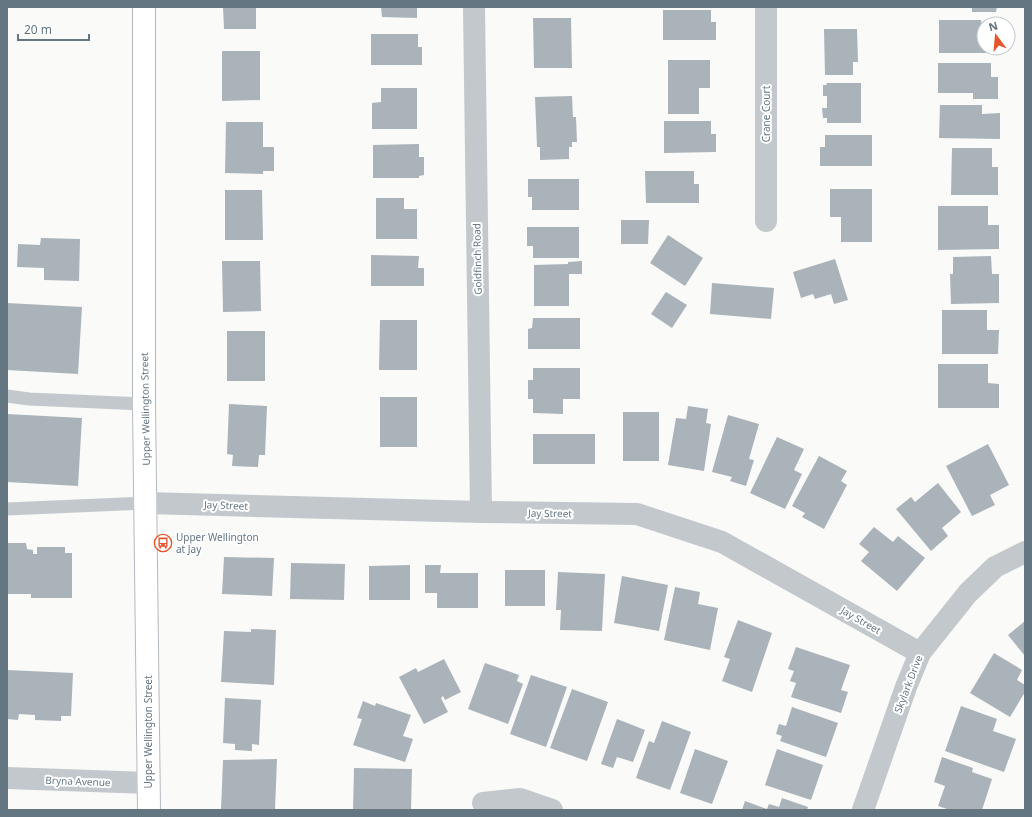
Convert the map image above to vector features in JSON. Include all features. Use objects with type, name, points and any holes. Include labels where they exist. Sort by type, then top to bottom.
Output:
[{"type":"main road","name":"Upper Wellington Street","points":[[144,7],[144,404],[149,810]]},
{"type":"street","name":"Goldfinch Road","points":[[474,7],[481,512]]},
{"type":"street","name":"Crane Court","points":[[766,7],[766,221]]},
{"type":"street","name":"Jay Street","points":[[146,503],[481,512],[637,514],[722,542],[920,653]]},
{"type":"street","name":"Skylark Drive","points":[[863,810],[906,686],[920,653],[968,593],[995,567],[1025,552]]},
{"type":"street","name":"Bryna Avenue","points":[[7,778],[148,783]]},
{"type":"street","points":[[483,803],[520,799],[552,810]]},
{"type":"lane","points":[[7,396],[29,399],[144,404]]},
{"type":"lane","points":[[7,509],[146,503]]},
{"type":"building","points":[[223,7],[256,7],[256,29],[224,29]]},
{"type":"building","points":[[381,7],[417,7],[417,18],[382,17]]},
{"type":"building","points":[[972,7],[997,7],[996,12],[972,12]]},
{"type":"building","points":[[663,10],[711,10],[711,22],[716,22],[716,40],[663,40]]},
{"type":"building","points":[[533,18],[571,18],[572,68],[534,68]]},
{"type":"building","points":[[939,20],[976,20],[976,53],[939,53]]},
{"type":"building","points":[[824,29],[857,29],[858,62],[853,62],[853,75],[825,75]]},
{"type":"building","points":[[371,34],[418,34],[418,47],[422,47],[422,65],[371,65]]},
{"type":"building","points":[[222,51],[260,51],[260,100],[222,101]]},
{"type":"building","points":[[668,60],[710,60],[710,88],[699,88],[699,114],[668,114]]},
{"type":"building","points":[[938,63],[991,63],[991,77],[998,77],[998,99],[973,99],[973,93],[938,93]]},
{"type":"building","points":[[826,83],[861,83],[861,123],[827,123],[827,118],[823,118],[822,108],[827,108],[827,96],[823,96],[823,85],[827,85]]},
{"type":"building","points":[[381,88],[417,88],[417,129],[372,129],[372,103],[381,102]]},
{"type":"building","points":[[572,96],[573,117],[576,117],[577,142],[572,142],[572,147],[569,147],[569,159],[540,160],[540,147],[537,147],[535,97]]},
{"type":"building","points":[[940,105],[982,105],[982,114],[1000,113],[1000,139],[939,138]]},
{"type":"building","points":[[664,121],[711,121],[711,134],[716,134],[716,152],[664,153]]},
{"type":"building","points":[[226,122],[263,122],[263,147],[274,147],[274,171],[263,171],[263,174],[225,173]]},
{"type":"building","points":[[825,135],[872,135],[872,166],[820,166],[820,147],[825,147]]},
{"type":"building","points":[[419,144],[419,157],[424,157],[424,175],[419,176],[419,178],[373,178],[373,145]]},
{"type":"building","points":[[952,148],[992,148],[992,167],[998,167],[998,195],[951,195]]},
{"type":"building","points":[[645,171],[694,171],[694,184],[699,184],[699,203],[646,203]]},
{"type":"building","points":[[528,179],[579,179],[579,210],[532,210],[532,197],[528,197]]},
{"type":"building","points":[[830,189],[872,189],[872,242],[841,242],[841,217],[830,217]]},
{"type":"building","points":[[225,190],[262,190],[263,240],[225,240]]},
{"type":"building","points":[[376,198],[404,198],[404,209],[417,209],[417,239],[376,239]]},
{"type":"building","points":[[938,206],[988,206],[988,225],[999,225],[999,249],[938,250]]},
{"type":"building","points":[[621,220],[649,220],[648,244],[621,244]]},
{"type":"building","points":[[527,227],[579,227],[579,258],[533,258],[533,246],[527,246]]},
{"type":"building","points":[[668,235],[703,258],[685,286],[650,263]]},
{"type":"building","points":[[41,238],[80,239],[79,281],[44,280],[44,268],[17,267],[18,244],[40,245]]},
{"type":"building","points":[[371,255],[419,256],[418,268],[424,268],[424,286],[371,286]]},
{"type":"building","points":[[991,256],[992,274],[999,274],[999,303],[951,304],[950,274],[953,274],[953,257]]},
{"type":"building","points":[[835,259],[848,300],[834,304],[831,294],[815,299],[813,294],[801,298],[793,272]]},
{"type":"building","points":[[222,261],[260,261],[261,311],[223,312]]},
{"type":"building","points":[[582,261],[582,274],[569,274],[569,306],[534,306],[534,265],[568,264],[568,262]]},
{"type":"building","points":[[712,283],[774,288],[771,319],[710,314]]},
{"type":"building","points":[[666,292],[687,305],[672,328],[651,314]]},
{"type":"building","points":[[7,303],[82,307],[78,374],[7,370]]},
{"type":"building","points":[[942,310],[987,310],[987,330],[999,330],[998,354],[942,354]]},
{"type":"building","points":[[533,318],[580,318],[580,349],[528,349],[528,329],[532,328]]},
{"type":"building","points":[[380,320],[417,320],[417,370],[379,370]]},
{"type":"building","points":[[227,331],[265,331],[265,381],[227,381]]},
{"type":"building","points":[[938,364],[988,364],[988,383],[999,384],[999,408],[938,408]]},
{"type":"building","points":[[533,368],[580,368],[580,399],[563,399],[563,414],[533,413],[533,399],[528,399],[528,380],[533,380]]},
{"type":"building","points":[[380,397],[417,397],[417,447],[380,447]]},
{"type":"building","points":[[229,404],[267,406],[265,455],[259,455],[258,467],[232,466],[233,455],[227,454]]},
{"type":"building","points":[[688,406],[708,409],[706,423],[711,424],[704,471],[668,465],[676,418],[686,419]]},
{"type":"building","points":[[623,412],[659,412],[659,461],[623,461]]},
{"type":"building","points":[[7,414],[82,418],[78,486],[7,482]]},
{"type":"building","points":[[728,415],[759,424],[749,459],[754,460],[746,486],[730,481],[732,477],[712,472]]},
{"type":"building","points":[[533,434],[595,434],[595,464],[533,464]]},
{"type":"building","points":[[777,437],[804,449],[794,470],[802,474],[785,509],[750,493]]},
{"type":"building","points":[[988,444],[1009,485],[990,495],[995,505],[972,516],[946,466]]},
{"type":"building","points":[[819,456],[847,471],[841,481],[847,485],[824,529],[802,517],[805,513],[792,506]]},
{"type":"building","points":[[938,483],[961,512],[942,528],[948,536],[931,551],[896,509],[911,497],[915,502]]},
{"type":"building","points":[[874,527],[893,542],[898,536],[925,558],[897,591],[861,561],[869,552],[859,544]]},
{"type":"building","points":[[7,543],[26,543],[27,549],[33,550],[33,554],[37,554],[37,547],[65,547],[65,553],[72,553],[72,598],[31,598],[31,594],[7,594]]},
{"type":"building","points":[[224,557],[274,558],[272,596],[222,594]]},
{"type":"building","points":[[291,563],[345,564],[344,600],[290,599]]},
{"type":"building","points":[[410,565],[410,600],[369,600],[369,566]]},
{"type":"building","points":[[425,565],[441,565],[440,573],[478,573],[478,608],[437,608],[437,593],[425,593]]},
{"type":"building","points":[[505,570],[545,570],[545,606],[505,606]]},
{"type":"building","points":[[558,572],[605,574],[602,631],[560,630],[561,610],[556,610]]},
{"type":"building","points":[[622,576],[668,585],[659,631],[614,623]]},
{"type":"building","points":[[675,587],[700,592],[698,604],[718,608],[710,650],[664,640]]},
{"type":"building","points":[[738,620],[772,633],[752,692],[722,681],[730,659],[724,657]]},
{"type":"building","points":[[1025,621],[1025,656],[1008,635]]},
{"type":"building","points":[[251,629],[276,630],[274,685],[221,682],[224,631],[251,632]]},
{"type":"building","points":[[796,647],[850,665],[841,690],[848,692],[841,713],[791,697],[796,683],[790,681],[794,671],[788,669]]},
{"type":"building","points":[[994,653],[1022,670],[1017,680],[1025,685],[1025,692],[1010,717],[970,693]]},
{"type":"building","points":[[444,659],[461,692],[445,700],[443,696],[441,698],[448,712],[424,724],[399,677],[416,668],[418,672]]},
{"type":"building","points":[[485,663],[519,675],[517,681],[523,684],[508,724],[468,709]]},
{"type":"building","points":[[7,670],[73,673],[71,716],[61,716],[61,721],[35,720],[35,715],[19,714],[18,720],[7,719]]},
{"type":"building","points":[[531,675],[567,687],[546,747],[510,734]]},
{"type":"building","points":[[572,689],[608,702],[587,761],[550,748]]},
{"type":"building","points":[[225,698],[261,700],[259,745],[252,744],[252,751],[235,750],[235,744],[223,743]]},
{"type":"building","points":[[363,701],[375,706],[376,703],[411,715],[403,736],[413,739],[405,762],[353,745],[362,719],[357,718]]},
{"type":"building","points":[[961,706],[997,719],[993,731],[1016,739],[1004,772],[945,751]]},
{"type":"building","points":[[792,707],[838,723],[826,757],[780,741],[782,736],[776,734],[779,724],[786,726]]},
{"type":"building","points":[[617,719],[645,730],[633,762],[617,757],[613,768],[601,764]]},
{"type":"building","points":[[662,721],[691,732],[670,790],[636,778],[649,741],[654,743]]},
{"type":"building","points":[[695,749],[728,761],[712,804],[680,793]]},
{"type":"building","points":[[777,749],[823,765],[811,800],[765,785]]},
{"type":"building","points":[[942,757],[973,768],[972,772],[992,779],[982,810],[950,810],[938,806],[945,786],[934,782]]},
{"type":"building","points":[[277,759],[275,810],[221,810],[223,760]]},
{"type":"building","points":[[354,768],[412,769],[411,810],[353,810]]},
{"type":"building","points":[[782,798],[808,807],[807,810],[742,810],[745,801],[767,809],[769,804],[779,807]]},
{"type":"place","name":"Upper Wellington at Jay","points":[[163,543]]}]
